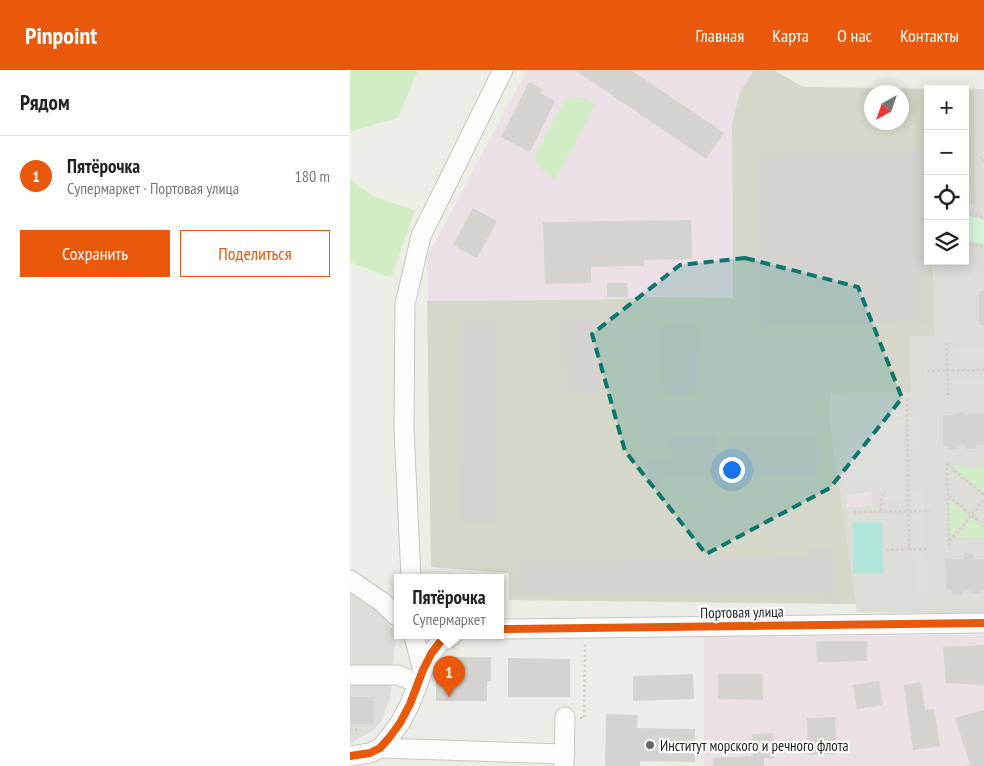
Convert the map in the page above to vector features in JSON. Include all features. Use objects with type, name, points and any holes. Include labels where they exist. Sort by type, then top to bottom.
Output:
[{"type":"street","points":[[411,574],[404,429],[405,304],[421,236],[503,70]]},
{"type":"street","points":[[350,580],[382,602],[394,614]]},
{"type":"street","name":"Портовая улица","points":[[504,629],[984,623]]},
{"type":"street","points":[[414,639],[420,677]]},
{"type":"street","points":[[391,754],[389,738],[410,704],[431,654],[440,642],[446,639]]},
{"type":"street","points":[[350,659],[358,675],[420,677]]},
{"type":"street","points":[[350,756],[370,753],[564,760],[565,717]]},
{"type":"path","points":[[980,156],[984,161]]},
{"type":"path","points":[[969,214],[984,217]]},
{"type":"path","points":[[969,243],[984,247]]},
{"type":"path","points":[[947,343],[948,398]]},
{"type":"path","points":[[928,371],[984,370]]},
{"type":"path","points":[[907,399],[909,549]]},
{"type":"path","points":[[984,495],[947,463],[949,544],[984,500]]},
{"type":"path","points":[[881,512],[881,498],[885,491]]},
{"type":"path","points":[[948,495],[984,526]]},
{"type":"path","points":[[854,512],[930,511]]},
{"type":"path","points":[[886,550],[930,549]]},
{"type":"path","points":[[565,717],[584,718],[585,641]]},
{"type":"path","points":[[350,730],[359,730]]},
{"type":"highlighted area","points":[[745,258],[858,287],[902,398],[830,488],[706,554],[625,451],[592,334],[680,265]]},
{"type":"shaded area","points":[[527,70],[754,70],[740,92],[732,123],[734,420],[856,604],[509,600],[509,573],[431,567],[427,257]]},
{"type":"shaded area","points":[[754,70],[774,70],[803,87],[864,88],[864,130],[909,130],[909,88],[924,89],[924,265],[933,265],[935,336],[910,336],[911,392],[830,393],[830,422],[856,604],[509,600],[509,573],[431,567],[427,301],[599,300],[651,297],[733,298],[732,123],[740,92]]},
{"type":"shaded area","points":[[969,89],[974,89],[976,204],[969,204]]},
{"type":"shaded area","points":[[974,89],[984,89],[984,614],[857,612],[830,422],[830,393],[911,392],[910,336],[935,335],[933,265],[969,265],[969,204],[976,203]]},
{"type":"shaded area","points":[[984,348],[984,360],[953,360],[953,349]]},
{"type":"shaded area","points":[[953,380],[984,380],[984,391],[953,391]]},
{"type":"shaded area","points":[[876,405],[906,405],[906,417],[876,417]]},
{"type":"shaded area","points":[[911,415],[920,415],[921,455],[912,455]]},
{"type":"shaded area","points":[[904,420],[905,500],[881,500],[880,487],[845,487],[844,421]]},
{"type":"shaded area","points":[[912,490],[922,490],[923,548],[913,548]]},
{"type":"shaded area","points":[[871,492],[872,506],[847,508],[846,495]]},
{"type":"shaded area","points":[[853,522],[882,522],[883,574],[853,574]]},
{"type":"shaded area","points":[[913,552],[923,552],[924,592],[914,592]]},
{"type":"shaded area","points":[[350,571],[394,631],[394,639],[396,639],[390,699],[380,723],[373,731],[350,743]]},
{"type":"shaded area","points":[[984,635],[984,766],[704,766],[704,637]]},
{"type":"green space","points":[[350,70],[418,70],[398,118],[350,131]]},
{"type":"green space","points":[[575,97],[583,98],[595,104],[556,179],[540,168],[537,163],[536,153],[564,102]]},
{"type":"green space","points":[[350,179],[372,196],[415,210],[391,278],[350,262]]},
{"type":"green space","points":[[969,216],[984,219],[984,244],[969,241]]},
{"type":"green space","points":[[957,466],[967,466],[969,469],[976,470],[978,466],[984,466],[984,493],[957,470]]},
{"type":"green space","points":[[950,500],[969,516],[950,537]]},
{"type":"green space","points":[[972,518],[984,528],[984,537],[956,538]]},
{"type":"building","points":[[575,70],[631,70],[724,133],[706,159]]},
{"type":"building","points":[[529,82],[542,89],[540,93],[555,101],[530,152],[501,137]]},
{"type":"building","points":[[923,151],[925,324],[757,327],[755,153]]},
{"type":"building","points":[[473,208],[497,221],[477,258],[453,245]]},
{"type":"building","points":[[691,220],[692,259],[644,260],[644,266],[591,267],[591,283],[545,284],[543,222]]},
{"type":"building","points":[[607,283],[627,283],[628,297],[607,297]]},
{"type":"building","points":[[979,291],[984,291],[984,325],[979,325]]},
{"type":"building","points":[[495,319],[497,526],[462,526],[460,320]]},
{"type":"building","points":[[560,320],[599,320],[600,396],[562,396]]},
{"type":"building","points":[[698,322],[700,394],[663,396],[661,323]]},
{"type":"building","points":[[956,412],[984,414],[984,445],[976,445],[976,449],[966,449],[966,446],[958,445],[958,449],[948,449],[948,446],[943,446],[943,415],[956,415]]},
{"type":"building","points":[[670,436],[717,436],[717,478],[661,478],[661,487],[647,487],[646,459],[671,459]]},
{"type":"building","points":[[819,436],[820,475],[728,477],[727,437]]},
{"type":"building","points":[[811,547],[835,547],[835,599],[819,599],[819,593],[514,597],[514,560],[811,555]]},
{"type":"building","points":[[964,553],[974,553],[974,559],[984,559],[984,589],[981,589],[981,594],[971,594],[971,590],[962,590],[962,594],[952,594],[952,590],[946,590],[945,559],[964,559]]},
{"type":"building","points":[[816,641],[867,641],[867,661],[817,662]]},
{"type":"building","points":[[984,645],[984,685],[946,683],[943,647]]},
{"type":"building","points":[[453,657],[491,657],[491,681],[487,681],[487,701],[436,701],[436,681],[453,681]]},
{"type":"building","points":[[508,658],[570,659],[570,697],[508,697]]},
{"type":"building","points":[[693,674],[694,699],[633,701],[633,676]]},
{"type":"building","points":[[718,674],[763,674],[763,700],[718,699]]},
{"type":"building","points":[[879,681],[883,705],[857,709],[853,685]]},
{"type":"building","points":[[921,682],[925,710],[934,709],[940,746],[913,750],[904,685]]},
{"type":"building","points":[[350,697],[373,697],[374,724],[350,724]]},
{"type":"building","points":[[984,710],[984,766],[964,766],[970,764],[955,718]]},
{"type":"building","name":"Институт морского и речного флота","points":[[606,714],[638,715],[637,728],[695,729],[695,762],[640,761],[640,766],[605,766]]},
{"type":"building","points":[[835,717],[837,754],[808,755],[807,718]]},
{"type":"building","points":[[773,733],[774,758],[764,758],[764,766],[714,766],[713,758],[753,756],[752,734]]},
{"type":"cycle path","points":[[504,629],[984,623]]},
{"type":"cycle path","points":[[350,756],[370,753],[380,748],[389,738],[410,704],[431,654],[440,642],[446,639]]},
{"type":"place","name":"Пятёрочка","points":[[449,697]]},
{"type":"place","name":"Институт морского и речного флота","points":[[650,745]]}]
